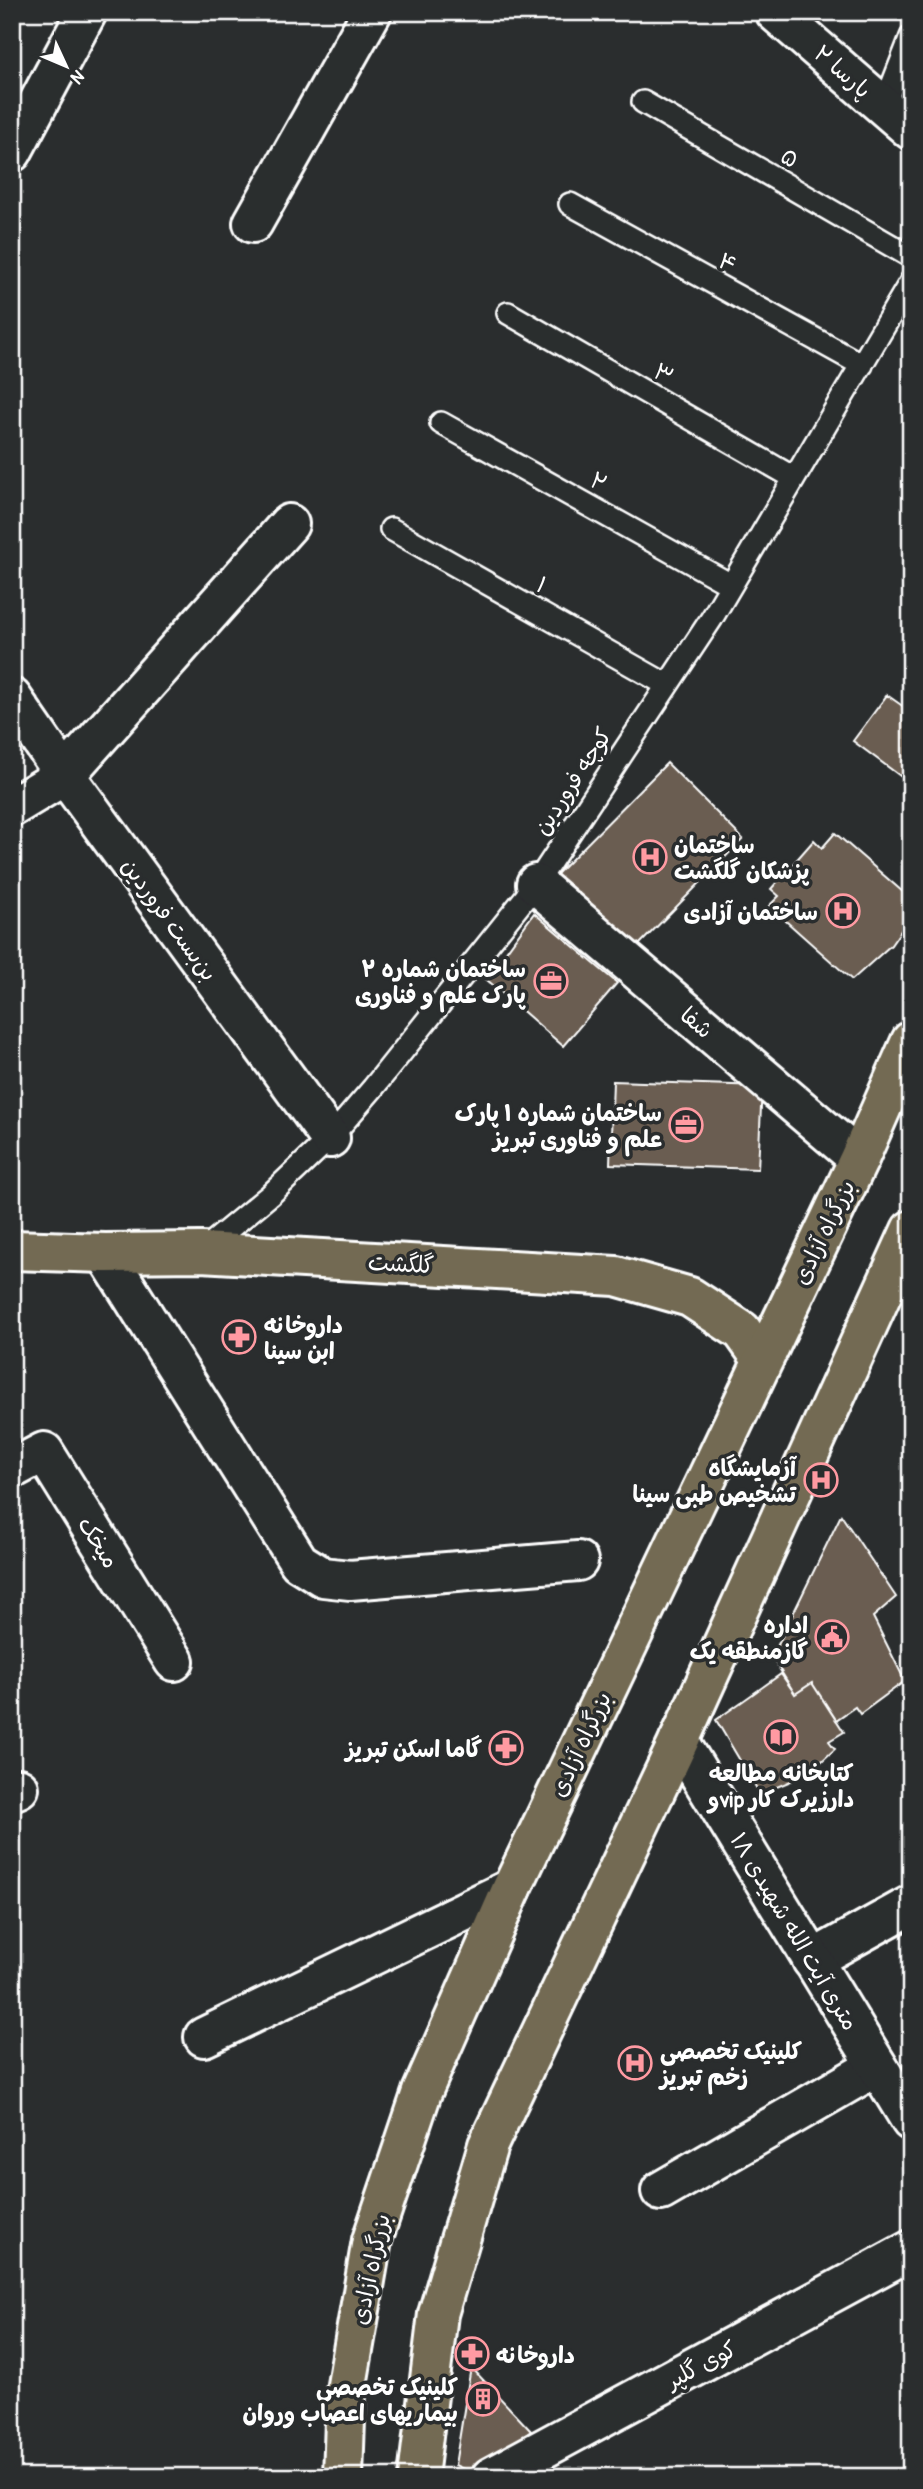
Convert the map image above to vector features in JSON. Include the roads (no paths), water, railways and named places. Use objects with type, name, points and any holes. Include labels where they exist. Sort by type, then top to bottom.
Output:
[{"type":"main road","name":"بزرگراه آزادی","points":[[342,2477],[346,2391],[372,2240],[422,2092],[512,1888],[859,1159],[911,1041]]},
{"type":"main road","name":"گلگشت","points":[[12,1250],[201,1252],[616,1276],[690,1297],[742,1331],[762,1359]]},
{"type":"main road","points":[[418,2477],[438,2314],[488,2145],[906,1254]]},
{"type":"street","points":[[12,152],[88,12]]},
{"type":"street","points":[[253,223],[372,12]]},
{"type":"street","name":"پارسا ۲","points":[[775,12],[897,118]]},
{"type":"street","points":[[12,807],[65,775],[289,524]]},
{"type":"street","name":"بن‌بست فروردین","points":[[12,698],[65,775],[330,1138]]},
{"type":"street","name":"شفا","points":[[536,884],[859,1159]]},
{"type":"street","points":[[105,1253],[299,1562],[323,1577],[350,1580],[578,1561]]},
{"type":"street","name":"میخک","points":[[12,1469],[44,1452],[174,1661]]},
{"type":"street","name":"۱۸ متری آیت الله شهیدی","points":[[679,1741],[911,2121]]},
{"type":"street","points":[[204,2037],[512,1888]]},
{"type":"street","points":[[812,1960],[911,1905]]},
{"type":"street","points":[[661,2191],[877,2066]]},
{"type":"street","name":"کوی گلپر","points":[[509,2473],[911,2250]]},
{"type":"lane","points":[[897,118],[911,37]]},
{"type":"lane","name":"۵","points":[[643,102],[911,257]]},
{"type":"lane","name":"۴","points":[[570,204],[862,365]]},
{"type":"lane","name":"کوچه فروردین","points":[[201,1252],[270,1195],[330,1138],[536,884],[731,585],[911,281]]},
{"type":"lane","name":"۳","points":[[508,313],[794,478]]},
{"type":"lane","name":"۲","points":[[441,423],[731,585]]},
{"type":"lane","name":"۱","points":[[391,528],[667,684]]},
{"type":"place","name":"ساختمان پزشکان گلگشت","points":[[650,857]]},
{"type":"place","name":"ساختمان آزادی","points":[[843,911]]},
{"type":"place","name":"ساختمان شماره ۲ پارک علم و فناوری","points":[[551,981]]},
{"type":"place","name":"ساختمان شماره ۱ پارک علم و فناوری تبریز","points":[[686,1125]]},
{"type":"place","name":"داروخانه ابن سینا","points":[[239,1337]]},
{"type":"place","name":"آزمایشگاه تشخیص طبی سینا","points":[[821,1480]]},
{"type":"place","name":"اداره گازمنطقه یک","points":[[832,1637]]},
{"type":"place","name":"کتابخانه مطالعه وvip دارزیرک کار","points":[[781,1737]]},
{"type":"place","name":"گاما اسکن تبریز","points":[[506,1748]]},
{"type":"place","name":"کلینیک تخصصی زخم تبریز","points":[[635,2063]]},
{"type":"place","name":"داروخانه","points":[[472,2354]]},
{"type":"place","name":"کلینیک تخصصی بیماریهای اعصاب وروان","points":[[483,2399]]}]
